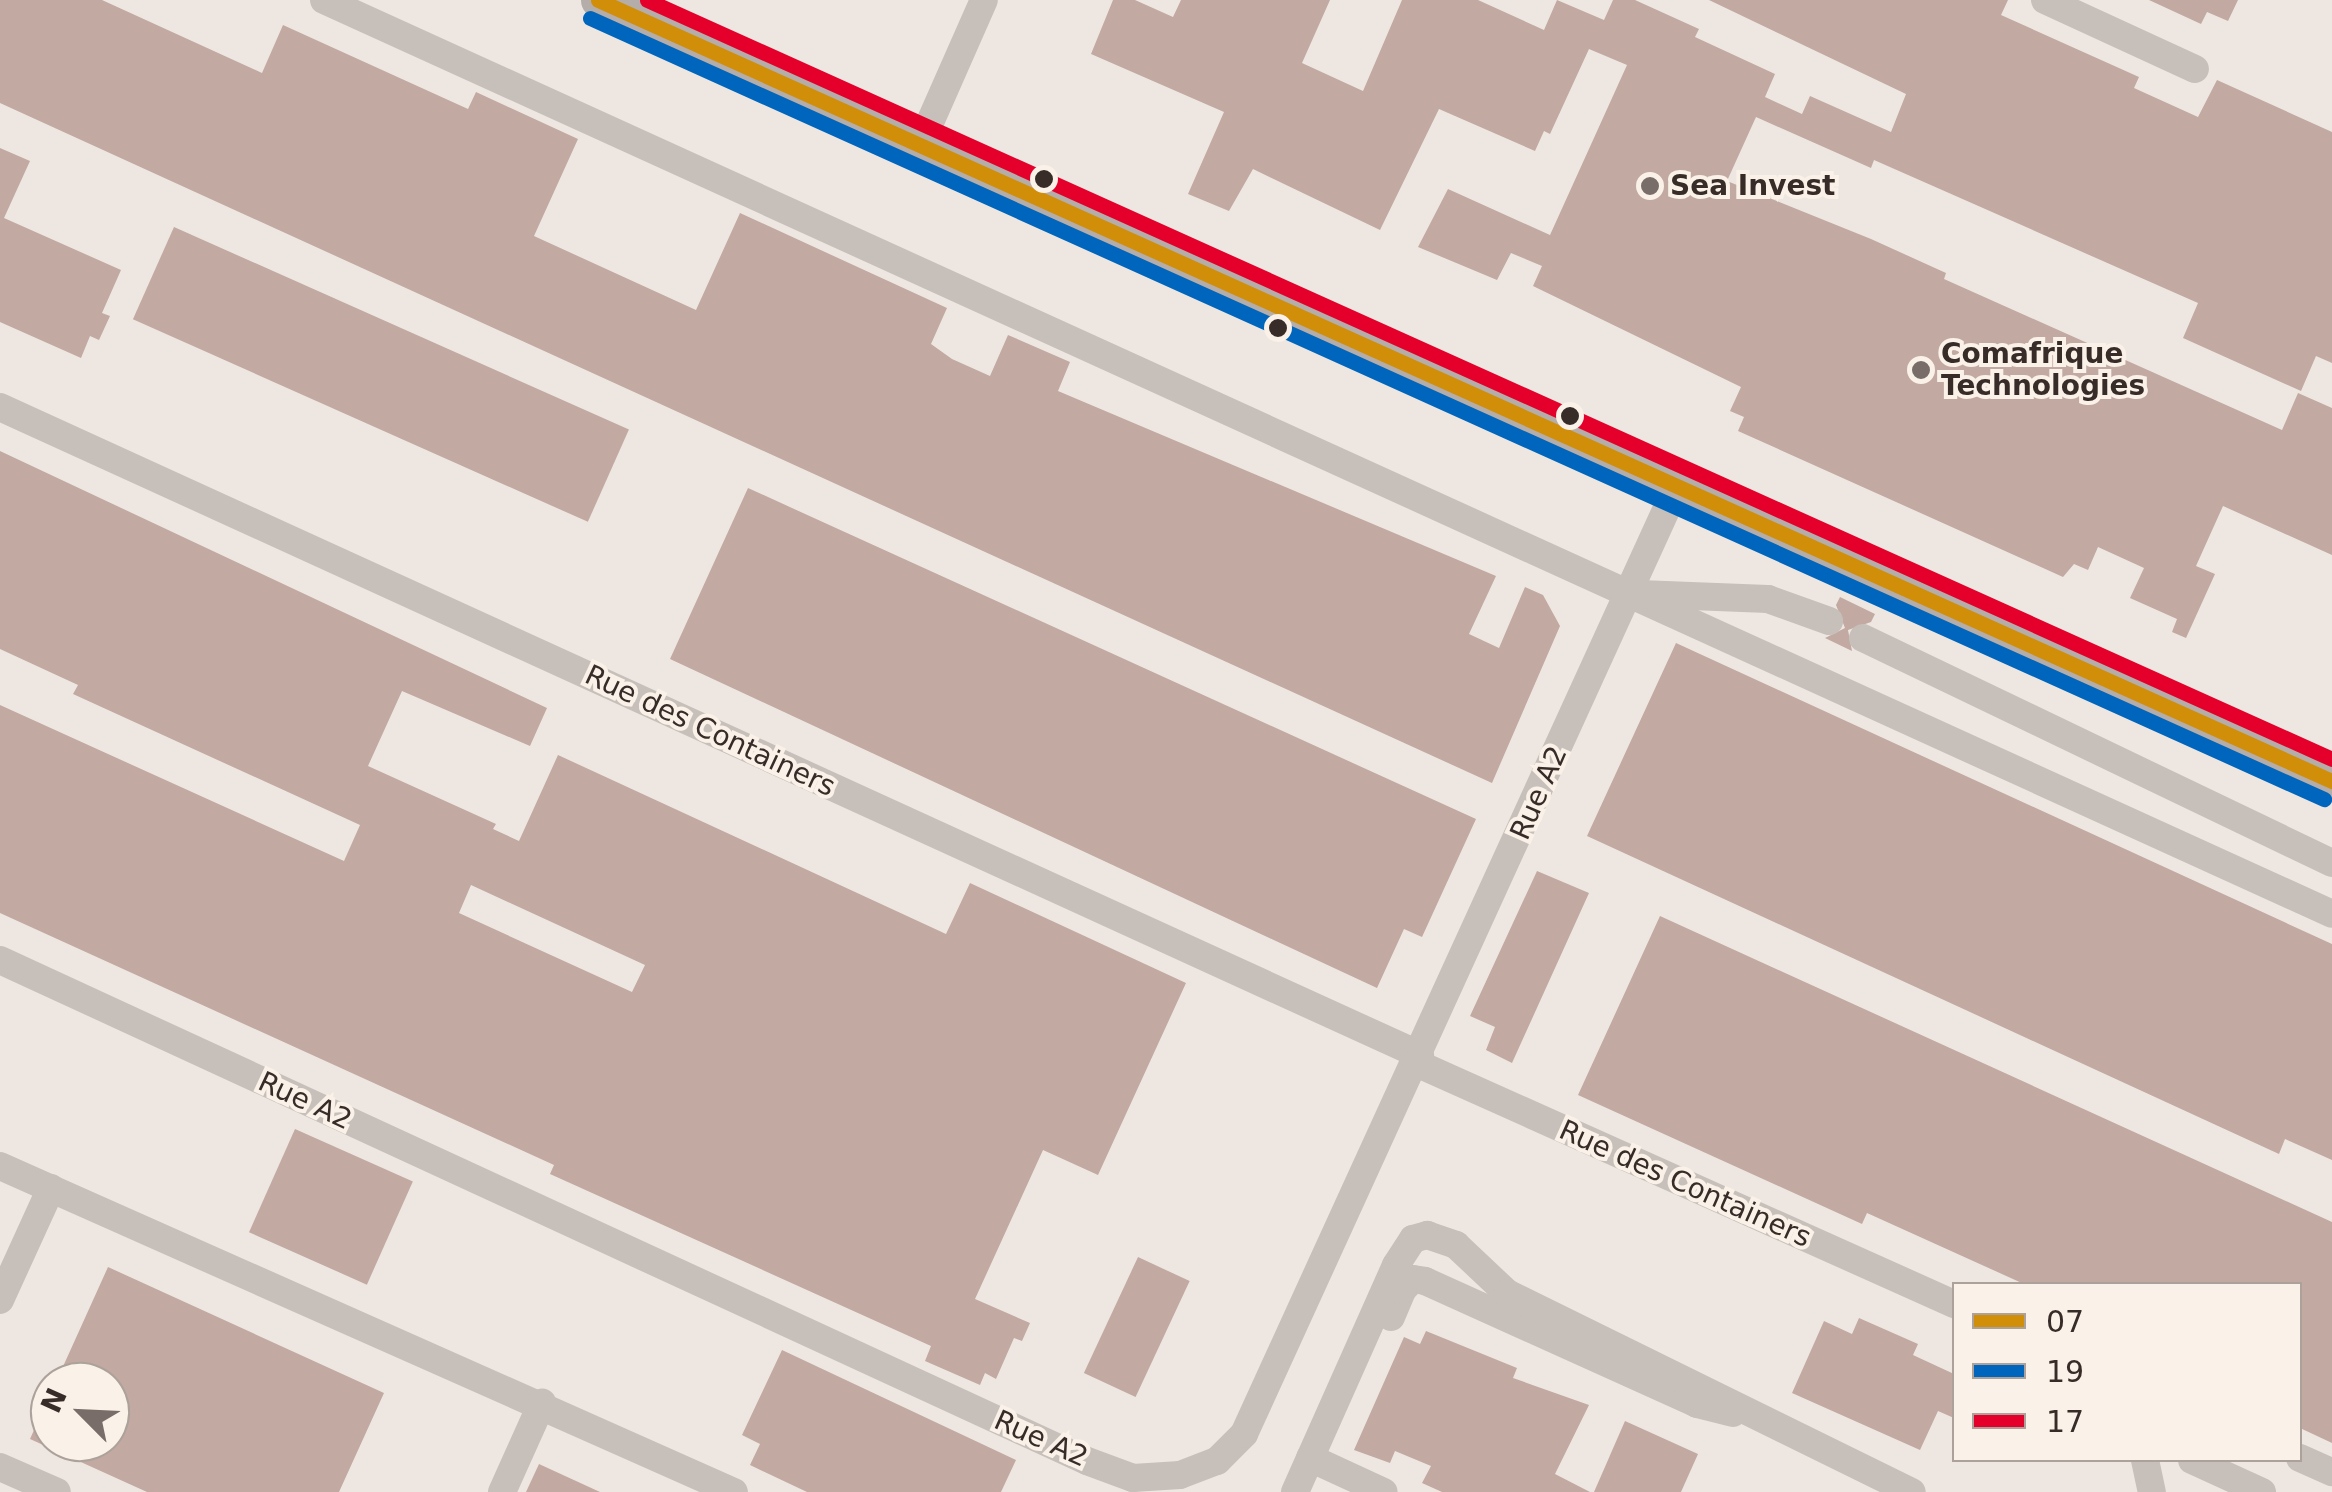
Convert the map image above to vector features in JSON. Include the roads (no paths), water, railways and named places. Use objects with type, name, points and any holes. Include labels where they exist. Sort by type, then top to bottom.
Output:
[{"type":"main road","points":[[598,0],[2332,781]]},
{"type":"street","points":[[324,0],[2332,914]]},
{"type":"street","points":[[920,144],[984,0]]},
{"type":"street","points":[[2045,0],[2195,68]]},
{"type":"street","name":"Rue des Containers","points":[[0,407],[1952,1303]]},
{"type":"street","name":"Rue A2","points":[[0,960],[1133,1478],[1180,1475],[1216,1461],[1244,1434],[1677,486]]},
{"type":"street","points":[[1629,594],[1768,600],[1828,621]]},
{"type":"street","points":[[1863,638],[2332,863]]},
{"type":"street","points":[[0,1166],[542,1403],[734,1492]]},
{"type":"street","points":[[0,1300],[51,1188]]},
{"type":"street","points":[[1314,1492],[1318,1462],[1396,1266],[1413,1239],[1427,1234],[1456,1244],[1507,1293],[1706,1386],[1749,1416],[1912,1492]]},
{"type":"street","points":[[1295,1492],[1318,1462],[1413,1278],[1697,1404],[1749,1416]]},
{"type":"street","points":[[502,1492],[542,1403]]},
{"type":"street","points":[[2302,1459],[2332,1472]]},
{"type":"street","points":[[1318,1462],[1384,1492]]},
{"type":"street","points":[[2145,1462],[2152,1492]]},
{"type":"street","points":[[2196,1462],[2262,1492]]},
{"type":"street","points":[[0,1467],[57,1492]]},
{"type":"place","name":"Sea Invest","points":[[1650,186]]},
{"type":"place","name":"Comafrique Technologies","points":[[1921,370]]}]
